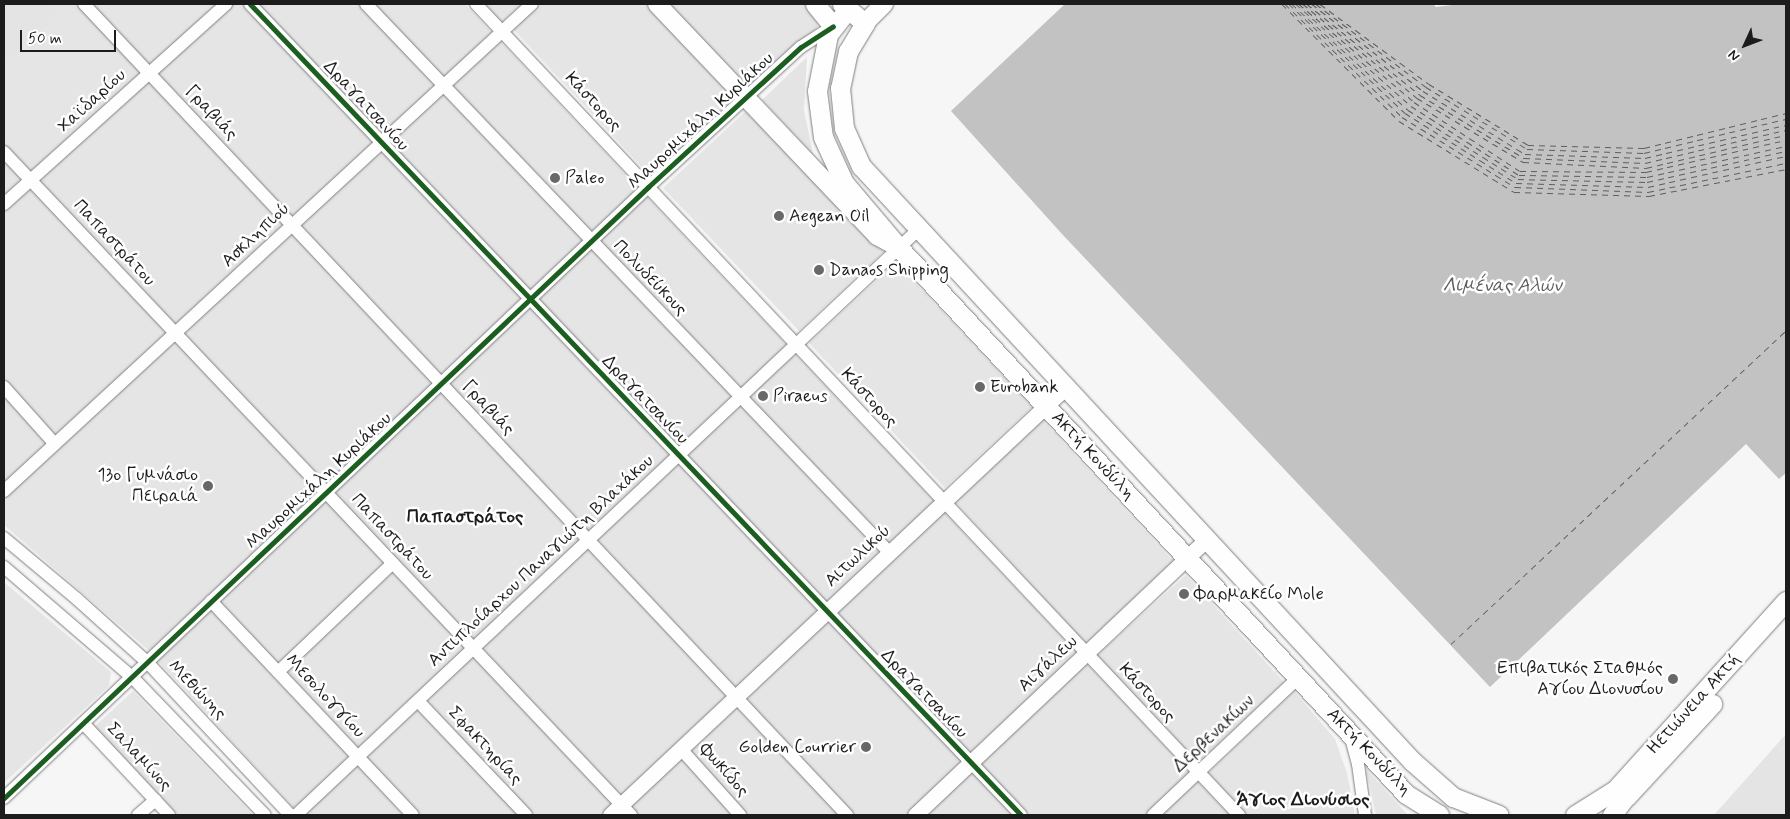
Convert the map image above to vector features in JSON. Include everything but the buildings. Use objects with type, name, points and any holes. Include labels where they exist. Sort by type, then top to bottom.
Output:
[{"type":"main road","name":"Ακτή Κονδύλη","points":[[657,4],[876,236],[899,248],[1406,794],[1439,815]]},
{"type":"main road","points":[[816,4],[833,26]]},
{"type":"main road","points":[[884,4],[864,23],[848,5],[833,26],[823,49],[818,78],[818,106],[823,137],[844,183],[899,248]]},
{"type":"main road","name":"Ακτή Κονδύλη","points":[[864,23],[848,51],[842,76],[844,128],[861,166],[1434,783],[1474,807],[1499,815]]},
{"type":"main road","name":"Ηετιώνεια Ακτή","points":[[1605,811],[1632,773],[1786,601]]},
{"type":"main road","name":"Ηετιώνεια Ακτή","points":[[1605,811],[1623,800],[1786,621]]},
{"type":"main road","points":[[1406,794],[1426,815]]},
{"type":"main road","points":[[1574,815],[1605,811]]},
{"type":"street","name":"Γραβιάς","points":[[84,4],[847,815]]},
{"type":"street","name":"Χαϊδαρίου","points":[[4,204],[226,4]]},
{"type":"street","name":"Δραγατσανίου","points":[[250,4],[1021,815]]},
{"type":"street","name":"Πολυδεύκους","points":[[366,4],[591,242],[889,552]]},
{"type":"street","name":"Κάστορος","points":[[476,4],[1239,815]]},
{"type":"street","name":"Ασκληπιού","points":[[4,491],[532,4]]},
{"type":"street","name":"Μαυρομιχάλη Κυριάκου","points":[[4,798],[133,678],[325,492],[532,300],[648,187],[747,99],[800,48],[833,26]]},
{"type":"street","name":"Παπαστράτου","points":[[4,152],[393,563],[621,812]]},
{"type":"street","name":"Αντιπλοίαρχου Παναγιώτη Βλαχάκου","points":[[296,815],[920,229]]},
{"type":"street","points":[[4,387],[55,444]]},
{"type":"street","name":"Αιτωλικού","points":[[621,812],[681,749],[1066,387]]},
{"type":"street","name":"Μεθώνης","points":[[4,538],[78,598],[148,663],[290,815]]},
{"type":"street","name":"Αιγάλεω","points":[[915,815],[1207,539]]},
{"type":"street","points":[[278,672],[393,563]]},
{"type":"street","points":[[4,567],[133,678],[265,815]]},
{"type":"street","name":"Μεσολογγίου","points":[[212,602],[413,815]]},
{"type":"street","name":"Δερβενακίων","points":[[1153,815],[1298,678]]},
{"type":"street","name":"Σφακτηρίας","points":[[418,701],[526,815]]},
{"type":"street","name":"Σαλαμίνος","points":[[83,723],[169,815]]},
{"type":"street","points":[[1348,731],[1358,764],[1365,815]]},
{"type":"street","name":"Φωκίδος","points":[[681,749],[740,815]]},
{"type":"street","points":[[138,815],[155,800]]},
{"type":"shaded area","points":[[4,4],[465,4],[1230,815],[300,815],[146,648],[4,525]]},
{"type":"shaded area","points":[[4,4],[48,4],[59,15],[10,61],[4,55]]},
{"type":"shaded area","points":[[485,4],[522,4],[502,22]]},
{"type":"shaded area","points":[[541,4],[650,4],[738,98],[652,178],[513,29]]},
{"type":"shaded area","points":[[669,4],[811,4],[819,19],[817,28],[755,86],[748,86]]},
{"type":"shaded area","points":[[807,57],[804,110],[813,154],[762,100]]},
{"type":"shaded area","points":[[749,108],[884,251],[799,331],[663,188]]},
{"type":"shaded area","points":[[896,262],[1032,407],[945,488],[809,343]]},
{"type":"shaded area","points":[[1041,418],[1174,562],[1087,645],[954,501]]},
{"type":"shaded area","points":[[1186,575],[1284,682],[1197,765],[1096,656]]},
{"type":"shaded area","points":[[4,582],[111,672],[109,686],[4,783]]},
{"type":"shaded area","points":[[133,691],[253,815],[177,815],[93,728]]},
{"type":"shaded area","points":[[1294,691],[1335,739],[1347,773],[1355,815],[1247,815],[1207,774]]},
{"type":"shaded area","points":[[1786,734],[1786,815],[1714,815],[1755,769]]},
{"type":"shaded area","points":[[1366,769],[1408,815],[1376,815]]},
{"type":"water","name":"Λιμένας Αλών","points":[[1065,4],[1433,4],[1436,7],[1460,4],[1786,4],[1786,473],[1779,479],[1746,444],[1490,687],[1062,234],[951,111]]},
{"type":"ferry route","points":[[1282,4],[1399,121],[1514,192],[1649,196],[1786,169]]},
{"type":"ferry route","points":[[1285,4],[1402,117],[1515,187],[1648,192],[1786,163]]},
{"type":"ferry route","points":[[1289,4],[1405,113],[1516,183],[1648,187],[1786,156]]},
{"type":"ferry route","points":[[1292,4],[1408,110],[1518,179],[1647,182],[1786,151]]},
{"type":"ferry route","points":[[1296,4],[1411,106],[1519,175],[1647,177],[1786,146]]},
{"type":"ferry route","points":[[1299,4],[1414,102],[1520,171],[1646,172],[1786,140]]},
{"type":"ferry route","points":[[1303,4],[1417,98],[1523,162],[1646,168],[1786,135]]},
{"type":"ferry route","points":[[1307,4],[1420,95],[1524,158],[1645,163],[1786,130]]},
{"type":"ferry route","points":[[1312,4],[1423,91],[1525,154],[1645,158],[1786,125]]},
{"type":"ferry route","points":[[1316,4],[1426,87],[1527,149],[1644,153],[1786,119]]},
{"type":"ferry route","points":[[1320,4],[1429,84],[1528,145],[1644,148],[1786,113]]},
{"type":"ferry route","points":[[1451,644],[1786,330]]},
{"type":"cycle path","points":[[250,4],[1021,815]]},
{"type":"cycle path","points":[[4,798],[648,187],[801,47],[833,26]]},
{"type":"place","name":"Paleo","points":[[555,178]]},
{"type":"place","name":"Aegean Oil","points":[[779,216]]},
{"type":"place","name":"Danaos Shipping","points":[[819,270]]},
{"type":"place","name":"Eurobank","points":[[980,387]]},
{"type":"place","name":"Piraeus","points":[[763,396]]},
{"type":"place","name":"13ο Γυμνάσιο Πειραιά","points":[[208,486]]},
{"type":"place","name":"Φαρμακείο Mole","points":[[1184,594]]},
{"type":"place","name":"Επιβατικός Σταθμός Αγίου Διονυσίου","points":[[1673,679]]},
{"type":"place","name":"Golden Courrier","points":[[866,747]]},
{"type":"district","name":"Παπαστράτος","points":[[465,517]]},
{"type":"district","name":"Άγιος Διονύσιος","points":[[1303,800]]}]
